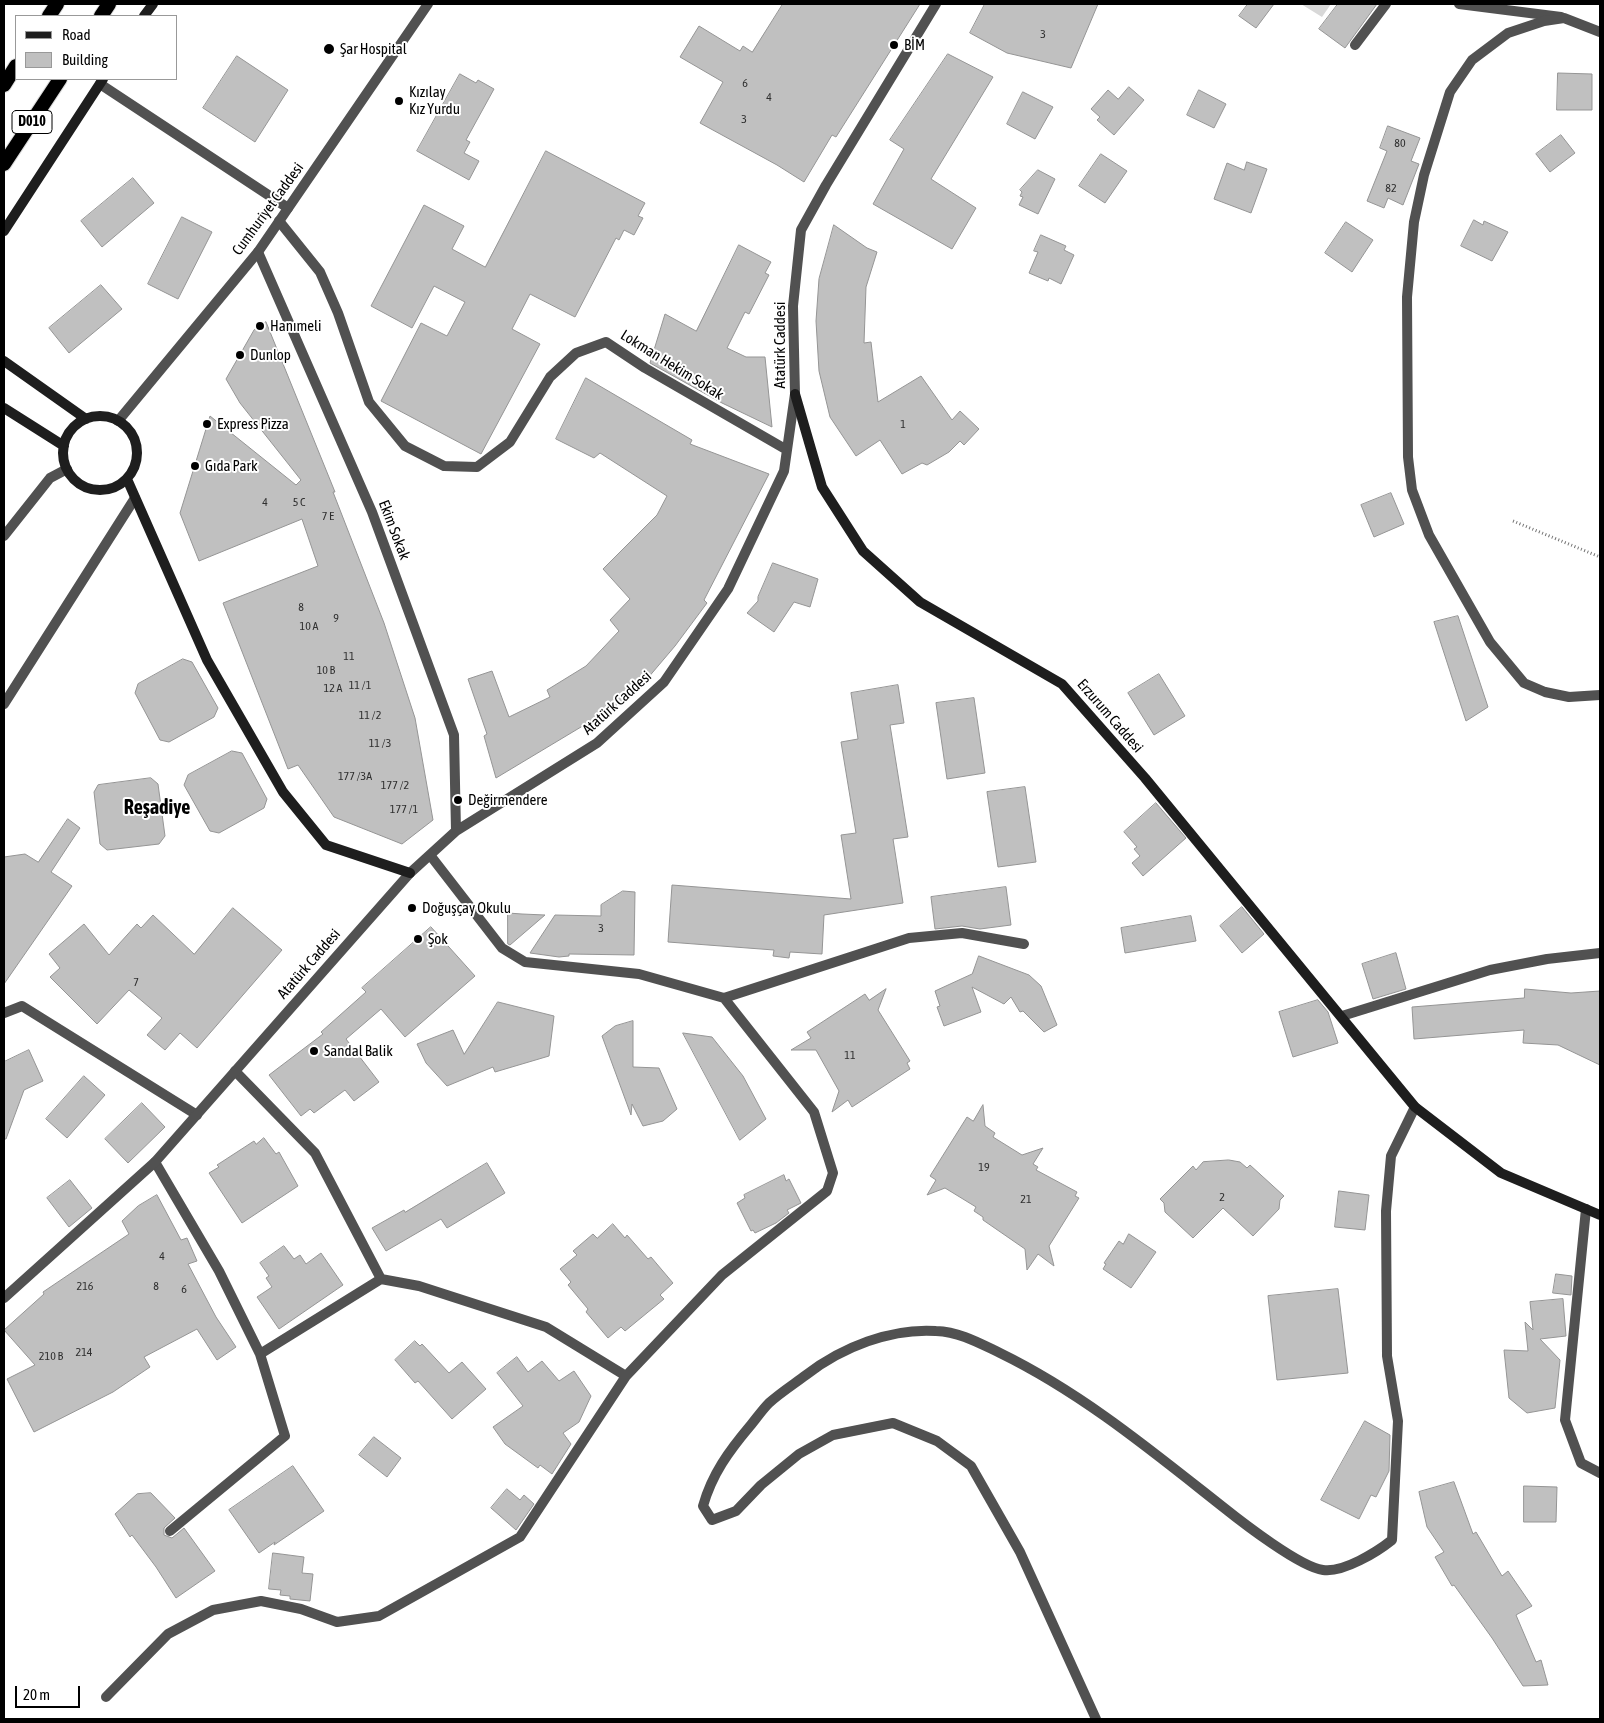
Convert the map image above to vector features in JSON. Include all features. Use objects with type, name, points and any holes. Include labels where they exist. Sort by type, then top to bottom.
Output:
[{"type":"highway","points":[[50,15],[57,4]]},
{"type":"highway","points":[[102,15],[109,4]]},
{"type":"highway","points":[[4,85],[15,68]]},
{"type":"highway","name":"D010","points":[[4,164],[59,80]]},
{"type":"main road","points":[[145,15],[153,4]]},
{"type":"main road","points":[[4,231],[102,81]]},
{"type":"main road","points":[[4,361],[86,419]]},
{"type":"main road","name":"Erzurum Caddesi","points":[[795,394],[822,487],[863,551],[920,602],[1062,684],[1145,778],[1415,1106],[1501,1173],[1600,1215]]},
{"type":"main road","points":[[4,408],[64,446]]},
{"type":"main road","points":[[108,417],[118,421],[133,437],[137,448],[135,464],[127,479],[117,486],[106,489],[94,489],[74,478],[67,468],[64,446],[68,434],[76,425],[86,419],[108,417]]},
{"type":"main road","points":[[127,479],[207,660],[283,792],[326,845],[410,873]]},
{"type":"street","name":"Cumhuriyet Caddesi","points":[[118,421],[258,252],[428,4]]},
{"type":"street","name":"Atatürk Caddesi","points":[[4,1298],[155,1162],[410,873],[456,831],[597,743],[664,682],[728,589],[784,472],[795,394],[793,306],[801,230],[826,185],[936,4]]},
{"type":"street","points":[[1354,45],[1386,4]]},
{"type":"street","points":[[1458,4],[1564,18],[1600,32]]},
{"type":"street","points":[[1564,18],[1544,21],[1508,33],[1472,60],[1450,92],[1424,175],[1414,222],[1407,298],[1408,457],[1412,490],[1429,535],[1490,642],[1524,683],[1545,692],[1568,697],[1600,695]]},
{"type":"street","points":[[102,81],[288,208]]},
{"type":"street","name":"Lokman Hekim Sokak","points":[[279,221],[320,272],[338,314],[369,402],[405,446],[444,466],[477,467],[510,442],[550,377],[576,353],[606,342],[645,368],[786,450]]},
{"type":"street","name":"Ekim Sokak","points":[[258,252],[372,512],[454,734],[456,831]]},
{"type":"street","points":[[4,536],[50,478],[67,468]]},
{"type":"street","points":[[4,704],[135,498]]},
{"type":"street","points":[[430,855],[502,948],[525,962],[639,974],[724,998],[909,938],[962,933],[1024,944]]},
{"type":"street","points":[[1342,1016],[1490,970],[1547,959],[1600,953]]},
{"type":"street","points":[[106,1697],[168,1634],[212,1610],[261,1601],[301,1608],[337,1622],[379,1616],[520,1537],[626,1376],[722,1276],[827,1190],[833,1172],[814,1112],[724,998]]},
{"type":"street","points":[[4,1014],[22,1006],[197,1115]]},
{"type":"street","points":[[235,1071],[315,1153],[381,1279]]},
{"type":"street","points":[[1096,1719],[1020,1552],[971,1466],[937,1441],[893,1423],[833,1435],[799,1454],[761,1485],[736,1511],[712,1520],[703,1506],[709,1485],[724,1457],[768,1404],[817,1366],[872,1339],[907,1331],[937,1331],[965,1336],[1036,1370],[1120,1425],[1253,1531],[1302,1561],[1324,1570],[1355,1563],[1375,1554],[1392,1540],[1395,1514],[1398,1421],[1387,1346],[1386,1211],[1391,1156],[1415,1106]]},
{"type":"street","points":[[155,1162],[219,1271],[260,1354],[285,1436],[170,1531]]},
{"type":"street","points":[[1586,1209],[1565,1420],[1581,1463],[1600,1473]]},
{"type":"street","points":[[260,1354],[381,1279],[419,1286],[546,1327],[626,1376]]},
{"type":"path","points":[[1513,521],[1600,557]]},
{"type":"shaded area","points":[[1301,4],[1331,4],[1322,17]]},
{"type":"building","points":[[783,4],[920,4],[836,137],[832,135],[804,182],[700,123],[723,82],[680,57],[699,26],[740,51],[743,46],[752,52]]},
{"type":"building","points":[[985,4],[1098,4],[1071,68],[1007,53],[970,33]]},
{"type":"building","points":[[1248,4],[1274,4],[1256,28],[1239,16]]},
{"type":"building","points":[[1338,4],[1377,4],[1345,48],[1319,29]]},
{"type":"building","points":[[948,54],[993,77],[931,179],[976,208],[952,249],[873,204],[904,149],[890,140]]},
{"type":"building","points":[[237,56],[288,90],[255,142],[203,108]]},
{"type":"building","points":[[1558,73],[1592,74],[1592,110],[1557,110]]},
{"type":"building","points":[[460,74],[476,83],[478,80],[494,89],[466,140],[470,142],[464,153],[479,161],[469,180],[417,151]]},
{"type":"building","points":[[1129,87],[1144,100],[1114,135],[1097,120],[1100,117],[1091,109],[1108,90],[1118,99]]},
{"type":"building","points":[[1199,90],[1226,104],[1214,128],[1187,115]]},
{"type":"building","points":[[1023,92],[1053,107],[1035,139],[1007,124]]},
{"type":"building","points":[[1388,126],[1420,138],[1411,161],[1419,164],[1403,205],[1388,198],[1384,208],[1367,201],[1387,151],[1380,148]]},
{"type":"building","points":[[1561,135],[1575,153],[1550,172],[1536,154]]},
{"type":"building","points":[[546,151],[645,203],[638,216],[643,218],[634,235],[624,230],[619,240],[616,238],[575,317],[530,294],[512,329],[540,344],[481,454],[381,401],[421,323],[447,336],[465,302],[434,286],[412,328],[371,306],[424,205],[464,226],[452,249],[485,267]]},
{"type":"building","points":[[1101,154],[1127,171],[1105,203],[1079,186]]},
{"type":"building","points":[[1247,162],[1267,169],[1251,213],[1214,199],[1227,163],[1244,170]]},
{"type":"building","points":[[1038,170],[1055,179],[1038,214],[1019,205],[1023,197],[1020,196],[1022,192],[1020,190]]},
{"type":"building","points":[[133,178],[154,203],[102,247],[81,221]]},
{"type":"building","points":[[182,217],[212,232],[178,299],[148,284]]},
{"type":"building","points":[[1474,220],[1483,225],[1484,221],[1508,232],[1492,261],[1461,246]]},
{"type":"building","points":[[1346,222],[1373,240],[1352,272],[1325,253]]},
{"type":"building","points":[[834,225],[867,248],[877,252],[866,287],[864,343],[871,342],[878,402],[921,376],[952,420],[960,411],[979,429],[964,445],[960,441],[949,452],[927,465],[922,463],[902,474],[880,440],[856,456],[830,417],[819,371],[816,321],[819,279]]},
{"type":"building","points":[[1041,235],[1066,246],[1064,250],[1074,255],[1061,284],[1049,278],[1048,281],[1029,273],[1038,252],[1034,251]]},
{"type":"building","points":[[739,245],[771,262],[765,273],[769,275],[749,314],[745,312],[727,348],[746,357],[765,357],[772,427],[722,403],[650,363],[665,314],[696,331]]},
{"type":"building","points":[[101,285],[122,309],[69,353],[49,328]]},
{"type":"building","points":[[266,322],[335,492],[333,492],[384,623],[415,718],[433,820],[402,844],[334,817],[298,765],[288,769],[223,603],[318,566],[302,519],[199,561],[180,513],[210,416],[296,485],[301,480],[240,403],[226,379],[254,330]]},
{"type":"building","points":[[586,378],[692,440],[690,444],[769,474],[704,600],[707,603],[675,646],[636,692],[496,778],[484,736],[487,734],[468,679],[492,671],[509,717],[550,697],[547,690],[586,666],[619,631],[610,620],[630,599],[603,569],[657,515],[667,496],[600,453],[594,458],[556,439]]},
{"type":"building","points":[[1391,493],[1404,524],[1374,537],[1361,505]]},
{"type":"building","points":[[773,563],[818,579],[810,607],[794,602],[774,632],[747,613],[758,601]]},
{"type":"building","points":[[1458,616],[1488,707],[1466,721],[1434,622]]},
{"type":"building","points":[[183,659],[192,662],[218,708],[214,717],[169,742],[160,740],[135,693],[138,684]]},
{"type":"building","points":[[1159,674],[1185,716],[1154,735],[1128,693]]},
{"type":"building","points":[[898,685],[904,723],[890,725],[908,837],[893,839],[903,903],[824,915],[822,954],[790,952],[789,958],[773,956],[774,950],[668,942],[672,885],[851,899],[841,835],[856,833],[841,742],[858,739],[851,693]]},
{"type":"building","points":[[974,698],[985,773],[947,779],[936,703]]},
{"type":"building","points":[[232,751],[242,753],[267,799],[264,808],[219,833],[210,831],[184,785],[188,775]]},
{"type":"building","points":[[151,778],[158,784],[165,836],[159,844],[107,850],[100,844],[94,792],[98,785]]},
{"type":"building","points":[[1025,787],[1036,862],[998,867],[987,792]]},
{"type":"building","points":[[1156,803],[1186,838],[1143,876],[1132,863],[1140,856],[1134,849],[1137,847],[1124,832]]},
{"type":"building","points":[[68,819],[80,828],[51,872],[72,886],[4,984],[4,857],[25,854],[38,862]]},
{"type":"building","points":[[1006,887],[1011,925],[980,929],[962,926],[935,929],[931,897]]},
{"type":"building","points":[[623,891],[635,892],[634,955],[569,954],[569,956],[559,957],[530,953],[555,915],[601,916],[601,905]]},
{"type":"building","points":[[1242,907],[1264,934],[1242,953],[1220,926]]},
{"type":"building","points":[[233,908],[282,950],[197,1048],[180,1033],[165,1050],[147,1035],[162,1018],[129,990],[97,1024],[50,977],[60,968],[49,954],[84,924],[109,955],[137,924],[141,928],[153,915],[194,954]]},
{"type":"building","points":[[508,913],[545,915],[510,945],[508,944]]},
{"type":"building","points":[[1191,916],[1196,941],[1125,953],[1121,928]]},
{"type":"building","points":[[431,927],[475,976],[405,1037],[381,1009],[346,1039],[379,1082],[354,1101],[345,1090],[314,1113],[310,1109],[301,1116],[269,1075],[323,1034],[321,1032],[366,992],[362,988]]},
{"type":"building","points":[[1396,953],[1406,989],[1373,999],[1362,964]]},
{"type":"building","points":[[979,956],[1029,975],[1041,986],[1057,1025],[1044,1032],[1023,1011],[1020,1012],[1011,997],[1004,1004],[972,987],[981,1012],[944,1026],[937,1007],[940,1006],[935,991],[972,974]]},
{"type":"building","points":[[886,989],[878,1010],[910,1061],[907,1063],[910,1069],[852,1107],[848,1100],[832,1112],[839,1091],[816,1050],[791,1050],[811,1038],[807,1032],[865,994],[869,1000]]},
{"type":"building","points":[[1525,989],[1571,993],[1600,991],[1600,1065],[1558,1045],[1523,1043],[1524,1030],[1414,1039],[1412,1007],[1524,998]]},
{"type":"building","points":[[1318,1000],[1328,1012],[1338,1043],[1293,1057],[1279,1012]]},
{"type":"building","points":[[498,1002],[554,1016],[549,1056],[495,1072],[493,1067],[447,1086],[426,1063],[417,1044],[453,1030],[464,1054]]},
{"type":"building","points":[[633,1021],[633,1067],[659,1068],[677,1109],[663,1121],[643,1126],[632,1104],[631,1115],[602,1036],[615,1026]]},
{"type":"building","points":[[683,1033],[712,1037],[743,1076],[766,1119],[740,1140]]},
{"type":"building","points":[[29,1050],[43,1081],[24,1090],[6,1139],[4,1139],[4,1062]]},
{"type":"building","points":[[84,1076],[105,1095],[67,1138],[46,1119]]},
{"type":"building","points":[[142,1103],[165,1127],[128,1163],[105,1139]]},
{"type":"building","points":[[983,1105],[985,1126],[995,1133],[993,1137],[1022,1155],[1043,1148],[1033,1164],[1038,1167],[1036,1170],[1077,1192],[1075,1196],[1079,1198],[1049,1246],[1054,1266],[1038,1254],[1027,1270],[1025,1249],[983,1220],[983,1217],[974,1211],[976,1207],[945,1188],[927,1195],[936,1180],[930,1176],[967,1117],[973,1121]]},
{"type":"building","points":[[264,1138],[276,1154],[279,1152],[298,1186],[242,1223],[209,1173],[219,1167],[217,1165],[254,1141],[256,1144]]},
{"type":"building","points":[[1229,1160],[1240,1162],[1247,1168],[1250,1165],[1284,1196],[1280,1200],[1279,1209],[1253,1236],[1223,1208],[1193,1238],[1165,1212],[1164,1203],[1160,1199],[1193,1166],[1196,1170],[1203,1162]]},
{"type":"building","points":[[487,1163],[505,1193],[447,1228],[441,1219],[386,1251],[372,1228],[404,1210],[405,1212]]},
{"type":"building","points":[[784,1175],[786,1181],[789,1179],[801,1203],[787,1210],[789,1213],[776,1223],[755,1233],[753,1230],[751,1231],[737,1203],[745,1198],[744,1195]]},
{"type":"building","points":[[70,1180],[92,1208],[69,1227],[47,1198]]},
{"type":"building","points":[[1339,1191],[1369,1195],[1365,1230],[1335,1227]]},
{"type":"building","points":[[157,1195],[181,1240],[187,1238],[197,1261],[188,1264],[216,1317],[236,1347],[217,1360],[197,1329],[144,1357],[150,1367],[113,1392],[34,1432],[7,1379],[35,1365],[4,1330],[44,1294],[43,1292],[129,1234],[122,1221],[138,1206]]},
{"type":"building","points":[[613,1224],[625,1238],[627,1235],[648,1259],[651,1257],[673,1283],[660,1295],[664,1299],[625,1331],[621,1327],[608,1338],[586,1312],[588,1309],[568,1285],[571,1282],[560,1269],[577,1255],[573,1251],[593,1234],[597,1238]]},
{"type":"building","points":[[1129,1234],[1156,1252],[1131,1288],[1103,1269],[1106,1264],[1104,1263],[1119,1241],[1123,1244]]},
{"type":"building","points":[[284,1246],[294,1259],[300,1255],[306,1264],[321,1253],[343,1285],[279,1329],[257,1297],[272,1287],[266,1278],[269,1276],[260,1263]]},
{"type":"building","points":[[1556,1274],[1572,1276],[1571,1295],[1553,1293]]},
{"type":"building","points":[[1338,1289],[1348,1373],[1277,1380],[1268,1296]]},
{"type":"building","points":[[1563,1299],[1566,1336],[1540,1339],[1560,1360],[1555,1408],[1527,1413],[1509,1398],[1504,1350],[1528,1351],[1525,1322],[1533,1330],[1530,1302]]},
{"type":"building","points":[[415,1341],[420,1346],[422,1344],[449,1373],[462,1362],[486,1389],[452,1419],[418,1381],[415,1383],[395,1360]]},
{"type":"building","points":[[517,1357],[528,1372],[542,1361],[559,1381],[574,1371],[591,1396],[579,1422],[563,1433],[571,1444],[552,1474],[540,1465],[538,1468],[505,1444],[493,1427],[523,1406],[497,1373]]},
{"type":"building","points":[[1365,1421],[1390,1435],[1389,1471],[1376,1497],[1371,1495],[1359,1519],[1321,1500]]},
{"type":"building","points":[[374,1437],[401,1458],[387,1477],[359,1455]]},
{"type":"building","points":[[293,1466],[324,1511],[259,1553],[229,1510]]},
{"type":"building","points":[[1454,1482],[1473,1534],[1476,1532],[1502,1576],[1508,1571],[1532,1606],[1516,1615],[1536,1662],[1541,1660],[1548,1685],[1523,1686],[1492,1638],[1454,1585],[1452,1586],[1435,1557],[1444,1552],[1427,1527],[1419,1492]]},
{"type":"building","points":[[1524,1486],[1557,1487],[1556,1522],[1524,1522]]},
{"type":"building","points":[[507,1489],[520,1500],[524,1495],[534,1504],[516,1530],[491,1508]]},
{"type":"building","points":[[151,1493],[175,1518],[164,1528],[164,1535],[172,1538],[184,1528],[215,1571],[176,1598],[156,1567],[132,1535],[130,1537],[115,1514],[137,1494]]},
{"type":"building","points":[[273,1553],[304,1557],[302,1573],[313,1574],[310,1601],[290,1599],[290,1596],[280,1595],[281,1590],[269,1589]]},
{"type":"place","name":"BİM","points":[[894,45]]},
{"type":"place","name":"Şar Hospital","points":[[329,49]]},
{"type":"place","name":"Kızılay Kız Yurdu","points":[[399,101]]},
{"type":"place","name":"Hanımeli","points":[[260,326]]},
{"type":"place","name":"Dunlop","points":[[240,355]]},
{"type":"place","name":"Express Pizza","points":[[207,424]]},
{"type":"place","name":"Gıda Park","points":[[195,466]]},
{"type":"place","name":"Değirmendere","points":[[458,800]]},
{"type":"place","name":"Doğuşçay Okulu","points":[[412,908]]},
{"type":"place","name":"Şok","points":[[418,939]]},
{"type":"place","name":"Sandal Balik","points":[[314,1051]]},
{"type":"district","name":"Reşadiye","points":[[157,808]]}]
